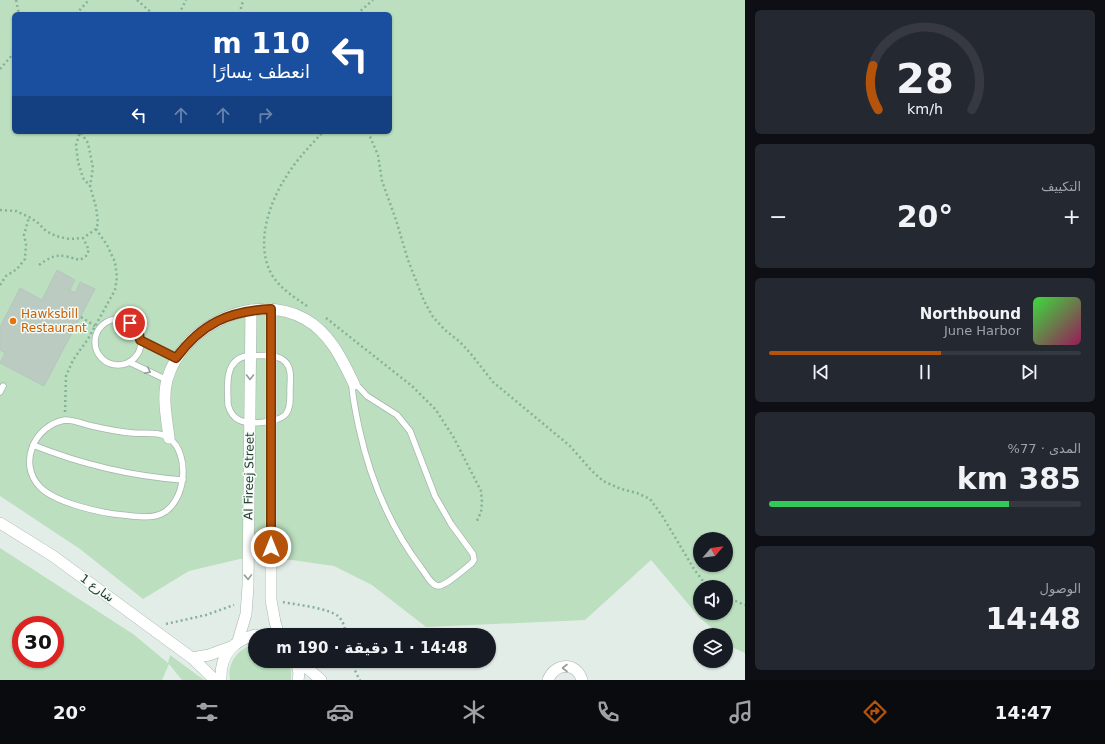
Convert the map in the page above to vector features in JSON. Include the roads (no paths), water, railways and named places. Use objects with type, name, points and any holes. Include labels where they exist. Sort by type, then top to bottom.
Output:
[{"type":"street","points":[[169,438],[166,412],[167,380],[176,358],[188,343],[209,326],[233,314],[251,310],[271,309],[295,314],[315,326],[336,350],[354,384]]},
{"type":"street","name":"Al Fireej Street","points":[[271,309],[271,600],[277,628]]},
{"type":"street","name":"Al Fireej Street","points":[[221,680],[222,663],[226,654],[235,644],[243,628],[248,600],[251,310]]},
{"type":"street","name":"شارع 1","points":[[0,523],[53,556],[192,658],[215,680]]},
{"type":"street","points":[[192,658],[209,655],[248,638]]},
{"type":"street","points":[[548,680],[554,670],[565,666],[575,670],[582,680]]},
{"type":"street","points":[[298,680],[299,668]]},
{"type":"street","points":[[306,668],[321,680]]},
{"type":"lane","points":[[110,320],[124,320],[135,327],[139,333],[140,340],[138,352],[129,362],[116,365],[103,359],[96,348],[96,334],[99,328],[110,320]]},
{"type":"lane","points":[[140,340],[176,358]]},
{"type":"lane","points":[[271,356],[276,356],[285,361],[289,366],[291,376],[288,410],[281,418],[271,422],[250,422],[240,420],[232,414],[228,406],[229,370],[234,362],[241,357],[271,356]]},
{"type":"lane","points":[[129,362],[167,380]]},
{"type":"lane","points":[[354,384],[357,385],[367,396],[389,408],[404,422],[415,440],[423,466],[435,496],[451,524],[473,554],[474,560],[471,564],[442,585],[432,583],[416,562],[383,504],[372,477],[362,442],[352,386],[354,384]]},
{"type":"lane","points":[[0,392],[3,386]]},
{"type":"lane","points":[[65,420],[72,420],[112,430],[132,433],[159,434],[169,438],[176,445],[180,454],[183,480],[176,501],[167,511],[161,514],[132,516],[98,511],[66,501],[41,488],[36,481],[31,467],[30,459],[36,439],[45,428],[51,424],[65,420]]},
{"type":"lane","points":[[33,445],[57,455],[106,469],[132,475],[183,480]]},
{"type":"place","name":"Hawksbill Restaurant","points":[[13,321]]}]
